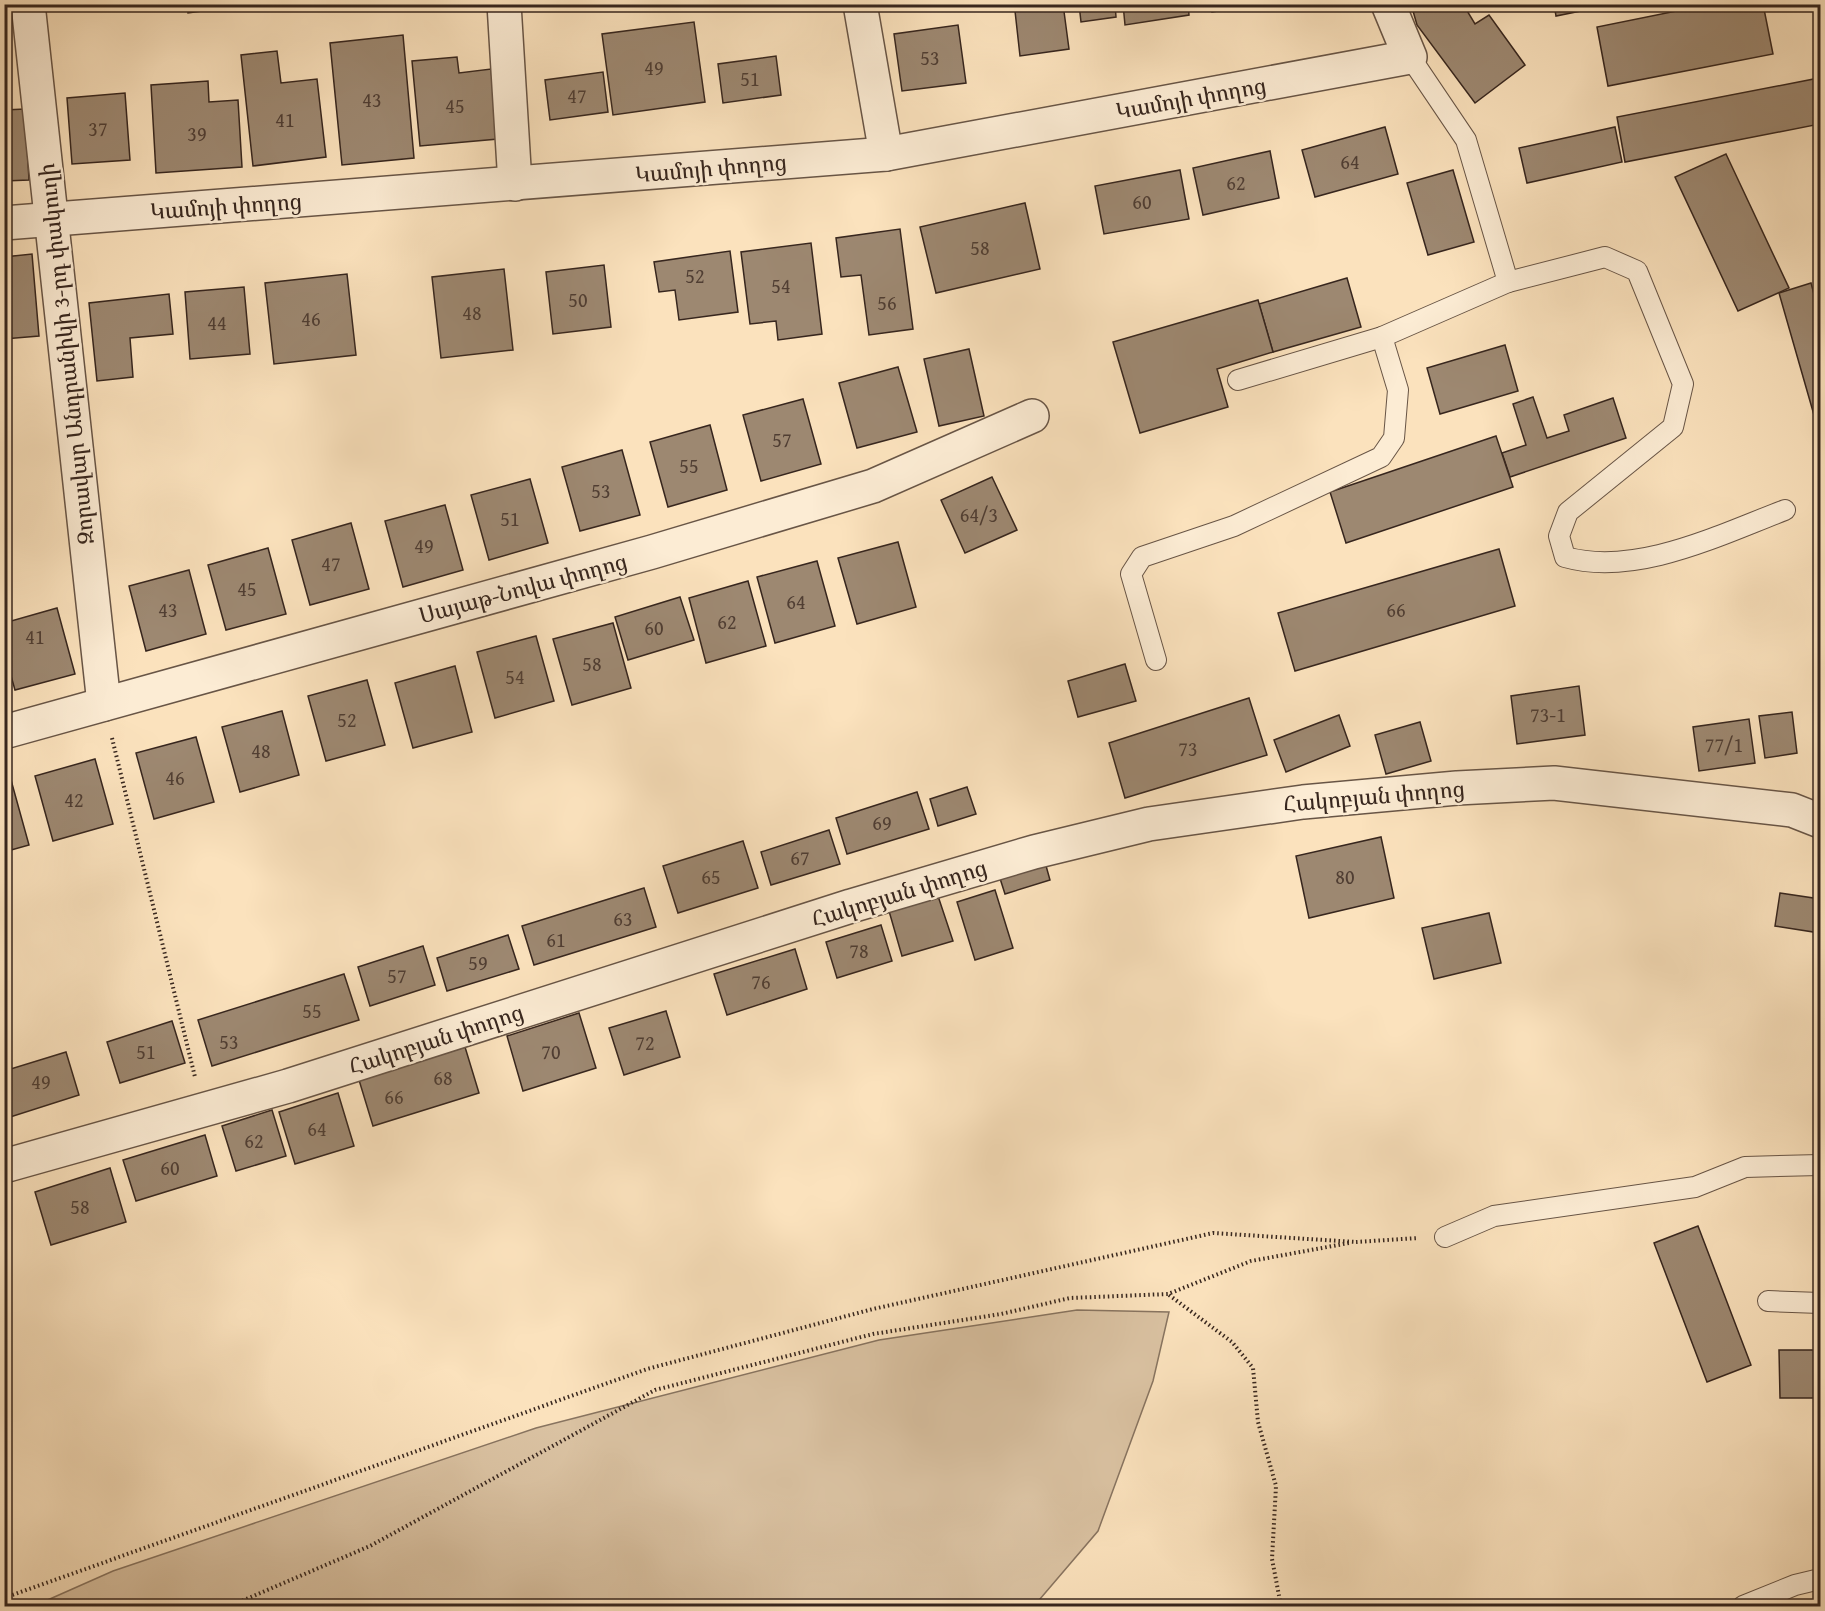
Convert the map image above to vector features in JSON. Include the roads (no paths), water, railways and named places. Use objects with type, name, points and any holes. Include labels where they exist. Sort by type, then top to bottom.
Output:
[{"type":"street","name":"Զորավար Անդրանիկի 3-րդ փակուղի","points":[[28,4],[108,719]]},
{"type":"street","points":[[504,4],[515,184]]},
{"type":"street","points":[[860,4],[886,154]]},
{"type":"street","points":[[1388,4],[1410,57]]},
{"type":"street","name":"Կամոյի փողոց","points":[[4,223],[886,154],[1410,57]]},
{"type":"street","name":"Սայաթ-Նովա փողոց","points":[[4,732],[108,719],[873,486],[1032,417]]},
{"type":"street","name":"Հակոբյան փողոց","points":[[4,1166],[288,1086],[862,903],[1034,852],[1149,824],[1303,801],[1457,788],[1554,783],[1792,810],[1821,821]]},
{"type":"lane","points":[[1410,57],[1466,140],[1508,282]]},
{"type":"lane","points":[[1238,380],[1382,337],[1508,282],[1605,257],[1637,271],[1683,384],[1673,427],[1569,512],[1559,536],[1565,557],[1589,564],[1666,554],[1785,510]]},
{"type":"lane","points":[[1156,660],[1131,574],[1142,557],[1234,525],[1381,457],[1394,438],[1398,390],[1382,337]]},
{"type":"lane","points":[[1445,1237],[1494,1216],[1695,1187],[1745,1167],[1821,1165]]},
{"type":"lane","points":[[1768,1301],[1821,1303]]},
{"type":"lane","points":[[1743,1606],[1795,1585],[1821,1579]]}]
